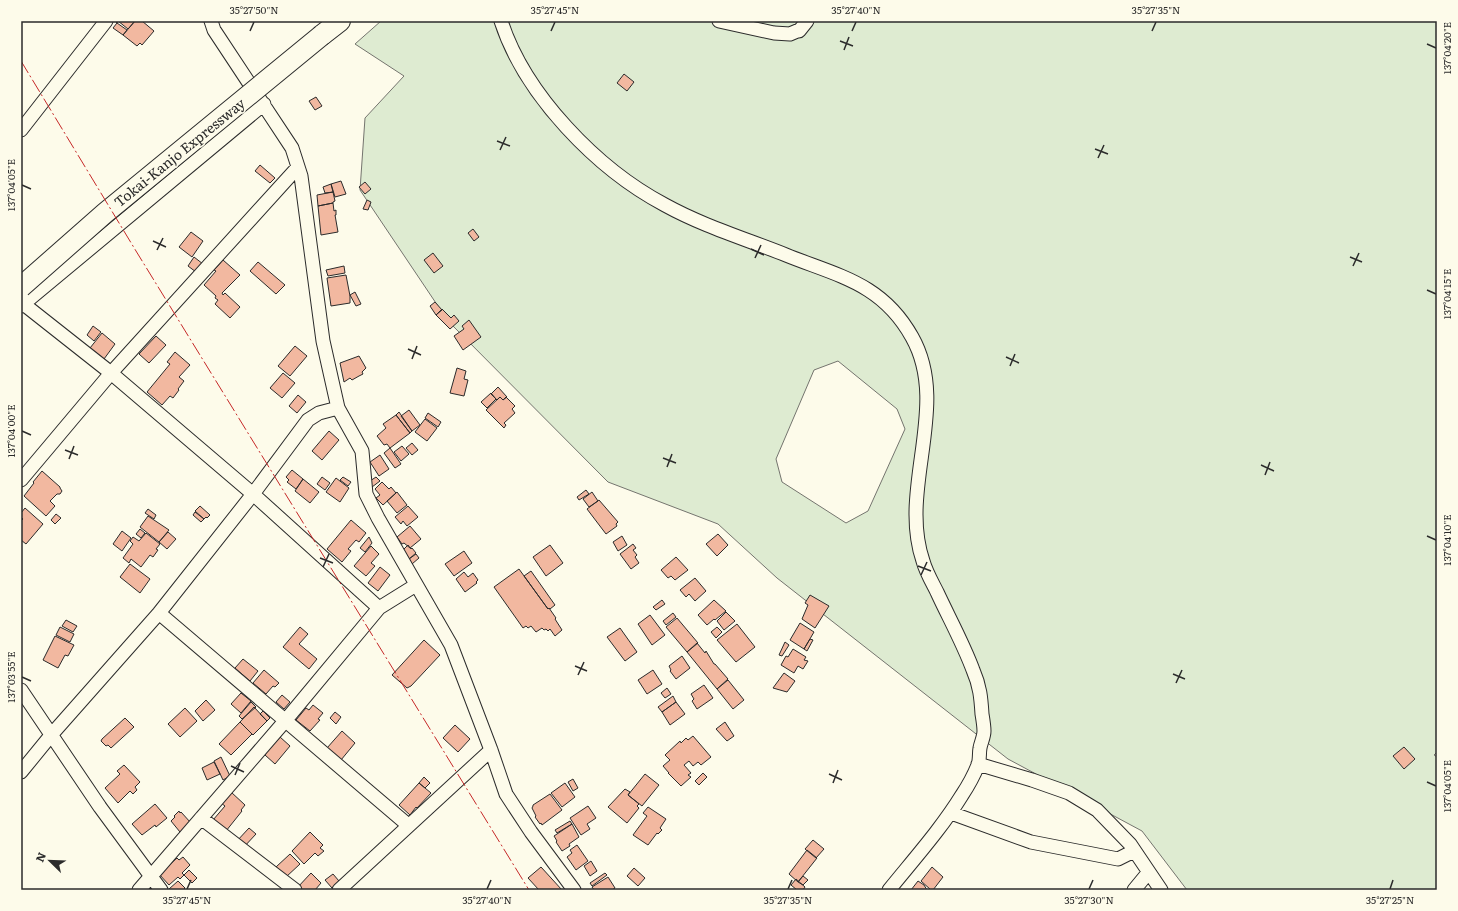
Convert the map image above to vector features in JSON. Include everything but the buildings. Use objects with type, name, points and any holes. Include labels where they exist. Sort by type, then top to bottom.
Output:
[{"type":"highway","name":"Tokai-Kanjo Expressway","points":[[22,300],[104,213],[340,21]]},
{"type":"street","points":[[21,130],[106,21]]},
{"type":"street","points":[[211,21],[214,30],[292,148],[301,176],[323,341],[338,408],[362,451],[366,494],[378,518],[451,645],[506,794],[531,832],[574,890]]},
{"type":"street","points":[[502,21],[510,43],[539,92],[561,121],[598,160],[636,188],[663,205],[690,218],[833,272],[870,290],[886,303],[899,317],[912,337],[920,354],[926,378],[927,404],[919,476],[916,524],[922,560],[974,671],[982,698],[984,730],[978,764],[951,813],[889,890]]},
{"type":"street","points":[[719,21],[774,33],[790,34],[797,31],[799,32],[806,21]]},
{"type":"street","points":[[264,104],[22,300],[111,373],[253,494],[379,608]]},
{"type":"street","points":[[21,480],[111,373],[298,167]]},
{"type":"street","points":[[21,772],[52,734],[159,613],[253,494],[308,420],[318,414],[338,408]]},
{"type":"street","points":[[139,890],[285,721],[379,608],[416,585]]},
{"type":"street","points":[[159,613],[408,825]]},
{"type":"street","points":[[21,690],[100,807],[161,890]]},
{"type":"street","points":[[339,890],[491,750]]},
{"type":"street","points":[[978,764],[1069,793],[1097,810],[1130,844],[1148,873],[1161,890]]},
{"type":"street","points":[[951,813],[1031,842],[1118,859],[1134,851]]},
{"type":"street","points":[[201,818],[295,890]]},
{"type":"street","points":[[1134,890],[1148,873]]},
{"type":"green space","points":[[381,21],[1437,21],[1437,752],[1434,755],[1437,757],[1437,890],[1187,890],[1142,831],[1008,759],[777,578],[718,524],[608,482],[448,321],[360,190],[365,118],[404,76],[355,44]],"holes":[[[838,361],[897,409],[905,429],[868,511],[846,523],[782,482],[776,459],[814,370]]]},
{"type":"power","points":[[21,61],[136,251],[529,890]]}]
